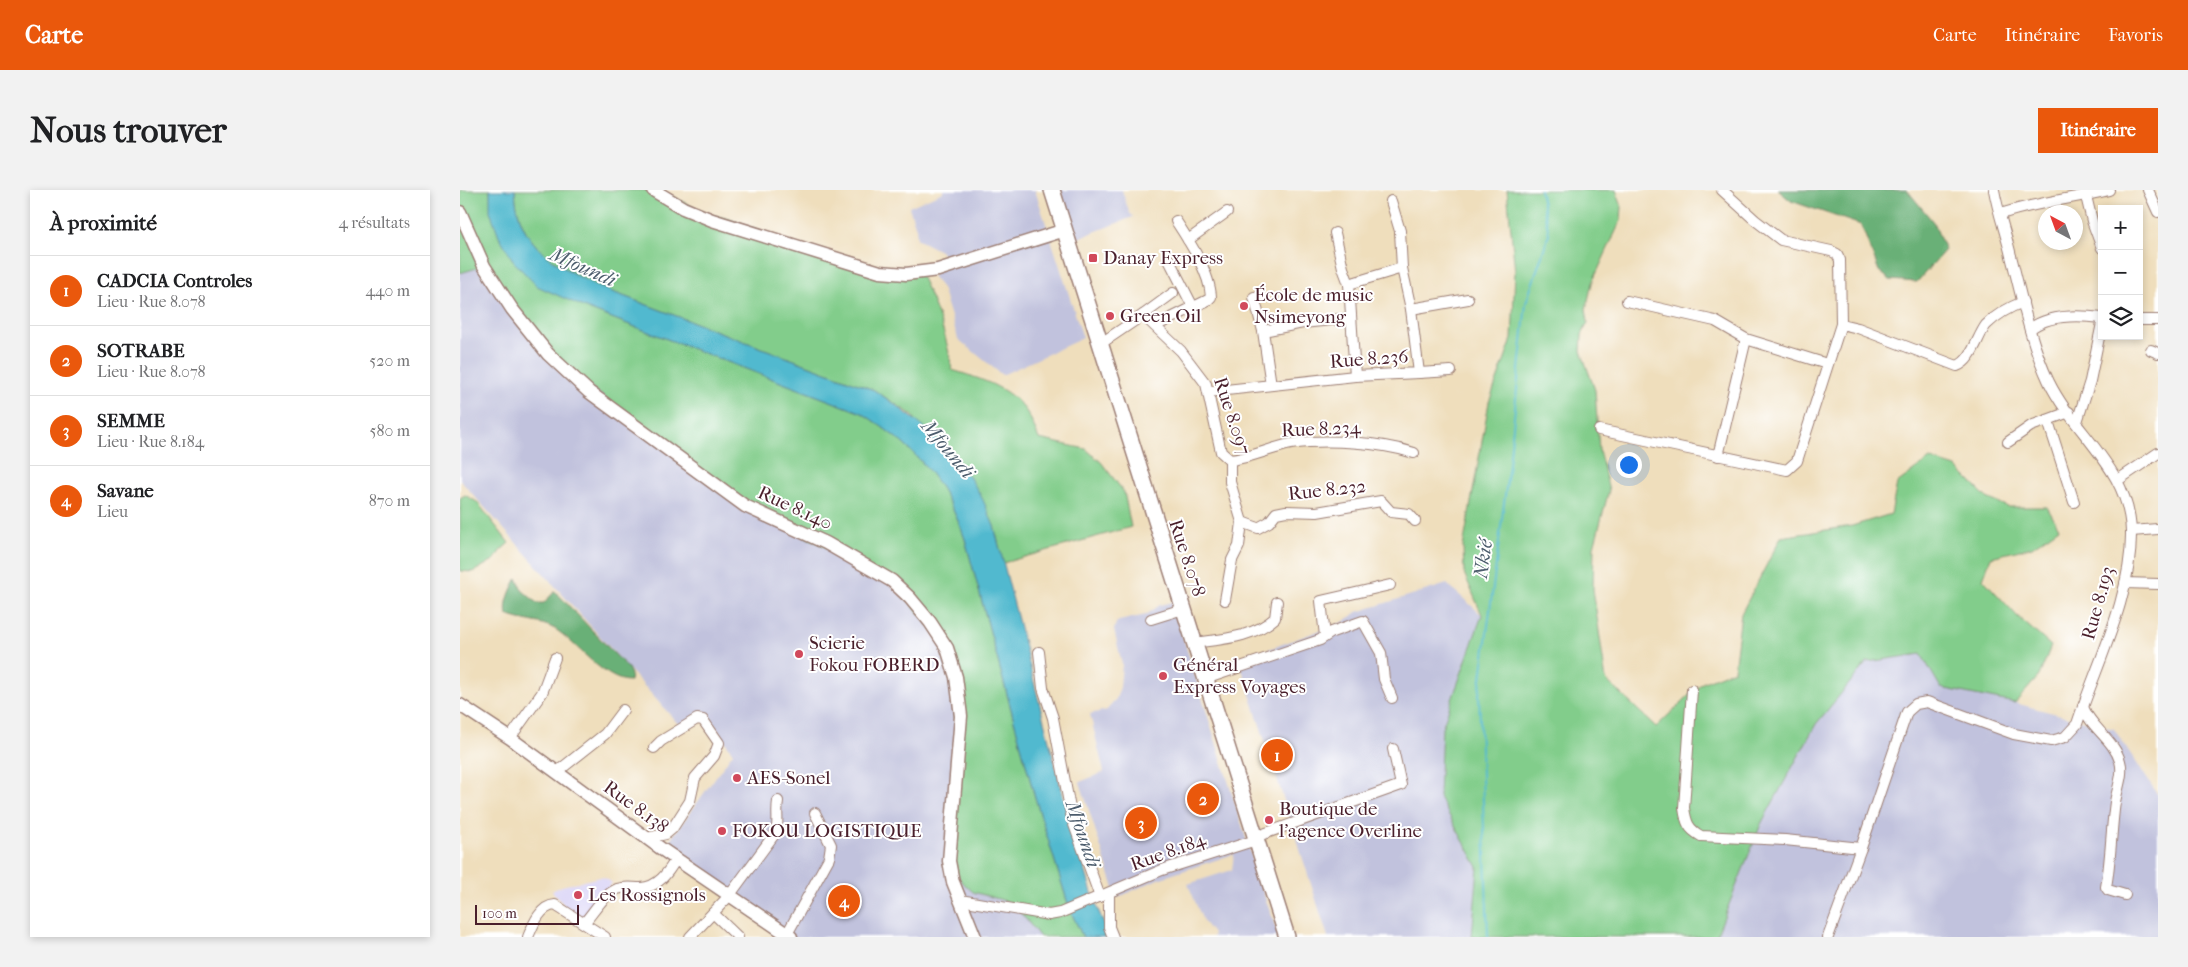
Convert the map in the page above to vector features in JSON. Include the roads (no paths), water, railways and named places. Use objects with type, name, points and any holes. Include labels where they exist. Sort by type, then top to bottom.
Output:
[{"type":"highway","name":"Rue 8.078","points":[[1052,190],[1287,937]]},
{"type":"main road","points":[[653,190],[683,208],[712,220],[880,272],[906,274],[938,270],[1065,230]]},
{"type":"main road","name":"Rue 8.140","points":[[460,212],[484,266],[512,309],[548,354],[588,392],[746,506],[826,543],[892,581],[910,598],[930,622],[947,648],[956,677],[961,716],[949,861],[953,882],[975,937]]},
{"type":"main road","name":"Rue 8.138","points":[[460,705],[510,738],[676,860],[789,935]]},
{"type":"street","points":[[1598,430],[1787,470],[1797,461],[1841,324],[1840,260],[1837,254],[1831,251],[1781,240],[1755,220],[1722,190]]},
{"type":"street","name":"Rue 8.193","points":[[1828,937],[1862,848],[1907,712],[1916,704],[1927,702],[2014,734],[2051,741],[2065,737],[2077,724],[2125,583],[2131,531],[2128,510],[2118,480],[2106,459],[2069,412],[2049,381],[2022,302],[1994,190]]},
{"type":"street","points":[[2001,214],[2024,206],[2086,196],[2110,190]]},
{"type":"street","points":[[2148,190],[2158,212]]},
{"type":"street","points":[[2086,196],[2098,238]]},
{"type":"street","name":"Rue 8.236","points":[[1208,392],[1355,376],[1419,373],[1411,309],[1402,268],[1400,231],[1392,201]]},
{"type":"street","points":[[1188,240],[1227,212]]},
{"type":"street","points":[[1156,326],[1208,300],[1211,293],[1205,274],[1176,221]]},
{"type":"street","points":[[1335,233],[1343,268],[1349,284],[1355,376]]},
{"type":"street","points":[[1168,258],[1193,307]]},
{"type":"street","points":[[1349,284],[1402,268]]},
{"type":"street","points":[[1100,344],[1174,293]]},
{"type":"street","points":[[1254,297],[1263,331],[1271,385]]},
{"type":"street","points":[[1411,309],[1468,299]]},
{"type":"street","points":[[1627,300],[1716,321],[1746,339],[1827,364]]},
{"type":"street","points":[[1841,324],[1858,328],[1957,366],[1966,360],[1987,324],[2004,311],[2022,302]]},
{"type":"street","name":"Rue 8.097","points":[[1143,315],[1182,350],[1206,384],[1221,452],[1230,460],[1230,482],[1242,522],[1239,546],[1232,560],[1225,600]]},
{"type":"street","points":[[2030,329],[2047,322],[2069,317],[2098,318]]},
{"type":"street","points":[[1263,331],[1303,323],[1351,318]]},
{"type":"street","points":[[2143,320],[2158,320]]},
{"type":"street","points":[[1718,456],[1746,339]]},
{"type":"street","points":[[2077,422],[2090,381],[2098,340]]},
{"type":"street","points":[[1419,373],[1450,372]]},
{"type":"street","points":[[2008,442],[2031,426],[2069,412]]},
{"type":"street","points":[[2048,421],[2074,502]]},
{"type":"street","name":"Rue 8.234","points":[[1230,460],[1292,444],[1367,444],[1397,447],[1414,453]]},
{"type":"street","points":[[2118,480],[2158,453]]},
{"type":"street","name":"Rue 8.232","points":[[1242,522],[1258,528],[1269,522],[1276,513],[1286,511],[1317,512],[1381,501],[1391,512],[1409,514],[1415,521]]},
{"type":"street","points":[[2131,531],[2158,530]]},
{"type":"street","points":[[2125,583],[2158,584]]},
{"type":"street","points":[[1325,636],[1321,601],[1390,585]]},
{"type":"street","points":[[1194,644],[1243,635],[1263,628],[1275,618],[1277,602]]},
{"type":"street","points":[[1151,619],[1183,609]]},
{"type":"street","points":[[1205,679],[1363,621],[1381,653],[1384,679],[1392,698]]},
{"type":"street","points":[[1039,652],[1043,688],[1053,718],[1072,819],[1101,897],[1113,937]]},
{"type":"street","points":[[510,738],[542,693],[555,658]]},
{"type":"street","points":[[1692,690],[1684,808],[1686,822],[1691,831],[1701,836],[1784,840],[1862,848]]},
{"type":"street","points":[[2083,707],[2089,720],[2107,740],[2121,762],[2106,887],[2108,890],[2125,895]]},
{"type":"street","points":[[557,772],[605,734],[623,710]]},
{"type":"street","points":[[647,838],[666,834],[672,829],[690,801],[695,778],[714,756],[719,743],[703,720],[697,719],[661,741],[654,748]]},
{"type":"street","name":"Rue 8.184","points":[[960,900],[1049,915],[1070,910],[1162,870],[1400,785],[1393,749]]},
{"type":"street","points":[[690,937],[729,896],[776,832],[778,826],[776,810],[778,801]]},
{"type":"street","points":[[789,935],[829,858],[831,845],[815,813]]},
{"type":"street","points":[[584,923],[612,892],[619,888],[639,888],[657,883],[671,869],[676,860]]},
{"type":"street","points":[[528,937],[543,911],[549,906],[561,908],[604,937]]},
{"type":"street","points":[[712,913],[738,937]]},
{"type":"water","points":[[490,190],[515,190],[517,209],[523,226],[531,239],[541,251],[568,270],[599,287],[874,390],[918,422],[957,461],[980,495],[994,526],[1065,803],[1094,899],[1109,937],[1083,937],[1070,910],[1034,794],[965,539],[947,498],[926,466],[898,439],[862,413],[588,309],[537,286],[514,262],[499,236],[490,211]]},
{"type":"waterway","name":"Nkié","points":[[1488,937],[1479,694],[1509,465],[1526,303],[1549,234],[1540,190]]},
{"type":"place","name":"Danay Express","points":[[1093,258]]},
{"type":"place","name":"École de music Nsimeyong","points":[[1244,306]]},
{"type":"place","name":"Green Oil","points":[[1110,316]]},
{"type":"place","name":"Scierie Fokou FOBERD","points":[[799,654]]},
{"type":"place","name":"Général Express Voyages","points":[[1163,676]]},
{"type":"place","name":"CADCIA Controles","points":[[1277,755]]},
{"type":"place","name":"AES-Sonel","points":[[737,778]]},
{"type":"place","name":"SOTRABE","points":[[1203,799]]},
{"type":"place","name":"Boutique de l'agence Overline","points":[[1269,820]]},
{"type":"place","name":"SEMME","points":[[1141,823]]},
{"type":"place","name":"FOKOU LOGISTIQUE","points":[[722,831]]},
{"type":"place","name":"Les Rossignols","points":[[578,895]]},
{"type":"place","name":"Savane","points":[[844,901]]},
{"type":"water label","name":"Mfoundi","points":[[583,267]]},
{"type":"water label","name":"Mfoundi","points":[[948,449]]},
{"type":"water label","name":"Mfoundi","points":[[1083,834]]}]
